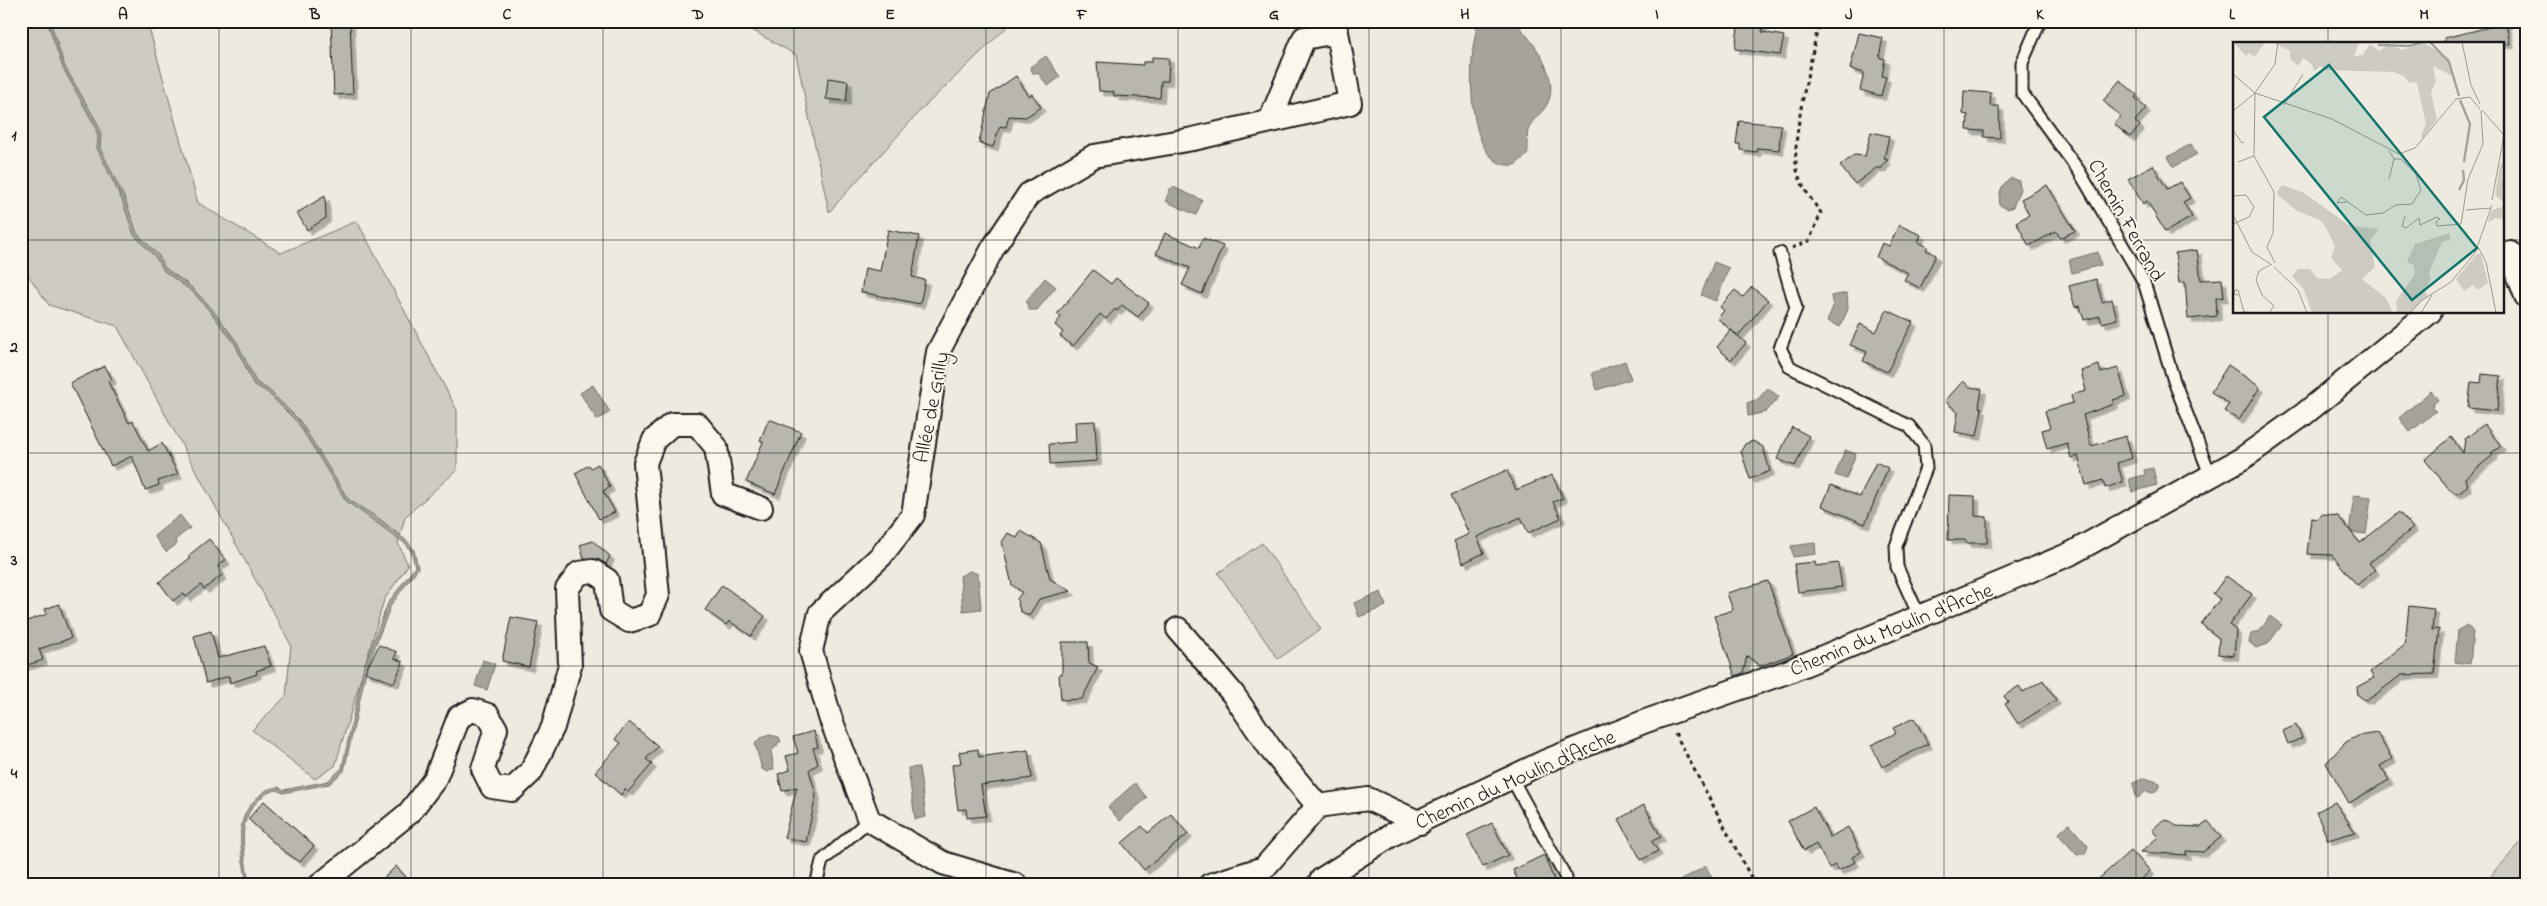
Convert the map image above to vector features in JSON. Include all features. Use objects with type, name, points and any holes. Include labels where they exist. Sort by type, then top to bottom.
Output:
[{"type":"street","name":"Allée de Grilly","points":[[869,820],[830,717],[811,651],[820,613],[881,556],[913,514],[938,352],[993,248],[1029,194],[1094,156],[1193,139],[1270,121]]},
{"type":"street","points":[[2513,251],[2526,296]]},
{"type":"street","name":"Chemin du Moulin d'Arche","points":[[1318,885],[1322,879],[1374,844],[1591,742],[1787,672],[2070,554],[2243,458],[2303,415],[2428,314]]},
{"type":"street","points":[[320,885],[408,813],[435,779],[460,717],[474,710],[488,714],[496,729],[483,769],[492,787],[512,790],[531,772],[553,727],[570,665],[567,589],[579,573],[592,571],[607,580],[611,610],[629,621],[650,615],[658,595],[646,462],[654,440],[672,424],[697,424],[716,447],[723,494],[761,508]]},
{"type":"street","points":[[1178,629],[1233,694],[1272,750],[1318,806]]},
{"type":"street","points":[[1210,885],[1264,868],[1318,806],[1368,799],[1420,822]]},
{"type":"street","points":[[869,820],[943,863],[1016,885]]},
{"type":"lane","name":"Chemin Ferrand","points":[[2040,21],[2022,63],[2022,93],[2079,171],[2144,282],[2174,381],[2211,477]]},
{"type":"lane","points":[[1780,253],[1796,308],[1780,348],[1790,367],[1909,426],[1924,445],[1926,468],[1896,546],[1897,567],[1920,618]]},
{"type":"lane","points":[[1512,778],[1566,878]]},
{"type":"lane","points":[[816,885],[822,861],[869,820]]},
{"type":"path","points":[[1780,253],[1809,241],[1821,213],[1804,189],[1797,169],[1796,145],[1819,21]]},
{"type":"path","points":[[1666,716],[1755,885]]},
{"type":"shaded area","points":[[21,21],[147,21],[198,203],[281,253],[357,221],[457,410],[457,470],[405,517],[398,543],[408,565],[384,600],[335,766],[315,779],[252,730],[286,696],[291,645],[117,326],[49,305],[21,265]]},
{"type":"shaded area","points":[[47,21],[50,21],[65,67],[98,124],[101,135],[100,148],[125,199],[137,233],[159,256],[165,268],[189,285],[209,305],[237,342],[256,382],[269,390],[300,421],[348,499],[381,520],[408,542],[414,550],[418,568],[391,605],[367,667],[344,771],[329,784],[283,793],[277,790],[269,793],[262,797],[251,810],[246,819],[243,840],[249,885],[247,885],[241,851],[243,818],[248,808],[263,792],[278,787],[284,790],[328,781],[342,768],[364,666],[388,603],[415,567],[412,553],[406,544],[346,501],[298,423],[267,392],[253,384],[235,344],[212,314],[194,293],[164,271],[156,258],[134,235],[122,200],[97,148],[98,137],[95,126],[63,68]]},
{"type":"shaded area","points":[[736,21],[1013,21],[919,112],[829,212],[796,55]]},
{"type":"shaded area","points":[[1479,21],[1514,21],[1535,47],[1550,78],[1549,100],[1528,131],[1527,155],[1515,165],[1498,162],[1486,150],[1478,131],[1473,107],[1471,82],[1472,58]]},
{"type":"shaded area","points":[[1046,56],[1060,77],[1048,86],[1039,74],[1033,73],[1030,67]]},
{"type":"shaded area","points":[[2191,144],[2197,154],[2174,167],[2168,157]]},
{"type":"shaded area","points":[[2012,178],[2019,181],[2020,189],[2013,207],[2007,209],[2000,205],[1999,197],[2005,183]]},
{"type":"shaded area","points":[[1173,187],[1202,200],[1196,215],[1167,202],[1166,199],[1170,189]]},
{"type":"shaded area","points":[[2098,252],[2101,265],[2072,273],[2069,260]]},
{"type":"shaded area","points":[[1714,262],[1729,268],[1716,301],[1701,295]]},
{"type":"shaded area","points":[[1045,278],[1056,287],[1037,310],[1029,310],[1026,301]]},
{"type":"shaded area","points":[[1847,293],[1848,309],[1840,327],[1827,321],[1833,307],[1831,296]]},
{"type":"shaded area","points":[[1625,361],[1631,379],[1597,390],[1592,373]]},
{"type":"shaded area","points":[[593,385],[610,412],[597,420],[580,393]]},
{"type":"shaded area","points":[[1768,388],[1779,397],[1766,412],[1748,416],[1747,403],[1758,399]]},
{"type":"shaded area","points":[[2431,391],[2438,400],[2434,403],[2433,409],[2436,411],[2410,432],[2399,418]]},
{"type":"shaded area","points":[[1845,450],[1856,454],[1846,479],[1835,475]]},
{"type":"shaded area","points":[[2153,468],[2157,485],[2132,492],[2129,479],[2145,475],[2144,470]]},
{"type":"shaded area","points":[[2354,495],[2371,497],[2366,534],[2349,532]]},
{"type":"shaded area","points":[[180,515],[190,528],[175,540],[177,544],[166,552],[154,536]]},
{"type":"shaded area","points":[[1262,543],[1321,629],[1278,659],[1218,573]]},
{"type":"shaded area","points":[[1815,543],[1816,554],[1793,557],[1791,546]]},
{"type":"shaded area","points":[[970,571],[978,574],[981,609],[963,611],[960,576]]},
{"type":"shaded area","points":[[1381,592],[1386,606],[1359,617],[1354,603]]},
{"type":"shaded area","points":[[2270,616],[2282,625],[2268,644],[2256,648],[2249,642],[2251,634],[2260,631]]},
{"type":"shaded area","points":[[2467,625],[2473,632],[2470,664],[2455,662],[2458,630]]},
{"type":"shaded area","points":[[483,660],[495,664],[487,690],[475,686]]},
{"type":"shaded area","points":[[770,735],[779,737],[781,742],[778,742],[777,746],[771,751],[774,769],[767,772],[762,769],[755,744],[760,738]]},
{"type":"shaded area","points":[[919,767],[926,817],[915,819],[908,768]]},
{"type":"shaded area","points":[[2145,778],[2160,783],[2160,787],[2153,793],[2146,791],[2138,798],[2136,797],[2133,783]]},
{"type":"shaded area","points":[[1135,783],[1147,798],[1120,821],[1108,807]]},
{"type":"shaded area","points":[[2069,824],[2088,846],[2085,854],[2077,855],[2058,834]]},
{"type":"shaded area","points":[[2525,838],[2526,885],[2483,885]]},
{"type":"shaded area","points":[[1706,866],[1713,880],[1703,885],[1681,885],[1681,880]]},
{"type":"building","points":[[331,21],[350,21],[353,94],[334,95]]},
{"type":"building","points":[[1739,21],[1764,21],[1762,32],[1784,36],[1780,55],[1735,49]]},
{"type":"building","points":[[2506,23],[2510,44],[2504,44],[2504,42],[2445,42],[2444,38]]},
{"type":"building","points":[[1859,33],[1883,38],[1879,57],[1885,59],[1882,76],[1886,77],[1881,96],[1860,90],[1864,73],[1850,69]]},
{"type":"building","points":[[1152,57],[1169,58],[1168,81],[1161,81],[1160,98],[1114,96],[1114,92],[1099,91],[1097,62],[1143,65],[1143,62],[1152,62]]},
{"type":"building","points":[[1016,76],[1029,96],[1032,94],[1041,107],[1026,117],[1009,116],[1006,127],[1000,126],[993,147],[979,143],[990,94]]},
{"type":"building","points":[[828,78],[848,81],[846,101],[826,99]]},
{"type":"building","points":[[2120,80],[2137,95],[2135,98],[2146,108],[2135,121],[2140,126],[2130,137],[2114,124],[2121,116],[2103,101]]},
{"type":"building","points":[[1964,91],[1991,93],[1990,106],[1999,106],[2000,138],[1984,137],[1984,131],[1967,130],[1968,115],[1963,114]]},
{"type":"building","points":[[1739,121],[1781,125],[1779,150],[1757,148],[1757,152],[1740,150],[1740,144],[1736,144]]},
{"type":"building","points":[[1871,132],[1889,136],[1884,159],[1888,160],[1883,164],[1882,168],[1876,168],[1855,184],[1840,166],[1854,155],[1865,156]]},
{"type":"building","points":[[2153,165],[2167,189],[2180,182],[2190,198],[2183,202],[2192,217],[2165,232],[2147,201],[2143,204],[2128,179]]},
{"type":"building","points":[[2047,185],[2075,231],[2060,238],[2056,231],[2029,246],[2016,222],[2029,215],[2021,199]]},
{"type":"building","points":[[325,196],[326,218],[307,230],[297,213]]},
{"type":"building","points":[[1899,225],[1921,235],[1918,242],[1928,247],[1926,250],[1936,255],[1920,288],[1904,280],[1908,273],[1876,257],[1882,243],[1889,246]]},
{"type":"building","points":[[888,230],[919,236],[912,277],[925,280],[920,304],[861,292],[865,268],[880,271]]},
{"type":"building","points":[[1165,233],[1199,248],[1203,238],[1223,246],[1202,294],[1182,285],[1190,268],[1156,254]]},
{"type":"building","points":[[2197,250],[2201,280],[2222,279],[2224,297],[2216,298],[2217,316],[2188,319],[2185,282],[2179,283],[2175,253]]},
{"type":"building","points":[[1093,270],[1111,284],[1116,278],[1149,303],[1138,317],[1122,305],[1117,311],[1115,309],[1106,319],[1100,314],[1073,346],[1060,336],[1063,332],[1055,325],[1061,317],[1057,314]]},
{"type":"building","points":[[2096,279],[2102,302],[2112,299],[2117,319],[2102,323],[2100,316],[2084,320],[2080,306],[2075,307],[2069,286]]},
{"type":"building","points":[[1752,287],[1768,300],[1738,336],[1717,318],[1724,311],[1720,307],[1735,290],[1743,297]]},
{"type":"building","points":[[1887,310],[1913,322],[1887,372],[1863,361],[1867,352],[1850,345],[1860,324],[1876,332]]},
{"type":"building","points":[[1731,330],[1746,343],[1731,360],[1717,347]]},
{"type":"building","points":[[2099,365],[2101,373],[2118,368],[2126,396],[2113,400],[2114,404],[2083,415],[2091,446],[2126,436],[2132,458],[2117,463],[2123,482],[2105,488],[2103,480],[2086,485],[2078,456],[2071,458],[2067,443],[2047,449],[2042,430],[2050,428],[2045,411],[2073,403],[2071,395],[2086,391],[2081,371]]},
{"type":"building","points":[[2228,365],[2260,387],[2239,420],[2224,411],[2229,404],[2211,392]]},
{"type":"building","points":[[105,366],[112,379],[108,382],[129,423],[133,421],[148,451],[162,443],[178,474],[158,481],[159,485],[145,490],[132,456],[111,466],[70,383]]},
{"type":"building","points":[[2482,374],[2501,376],[2497,411],[2468,408],[2471,382],[2481,383]]},
{"type":"building","points":[[1963,381],[1970,387],[1982,389],[1979,406],[1982,409],[1977,436],[1955,432],[1958,412],[1945,401]]},
{"type":"building","points":[[769,419],[801,432],[775,494],[746,482],[763,442],[760,440]]},
{"type":"building","points":[[1095,421],[1097,461],[1050,464],[1049,444],[1076,442],[1075,422]]},
{"type":"building","points":[[2484,424],[2501,446],[2465,478],[2467,487],[2458,494],[2450,490],[2425,460],[2451,437],[2463,453],[2465,439]]},
{"type":"building","points":[[1792,427],[1809,436],[1795,466],[1777,459]]},
{"type":"building","points":[[1753,441],[1763,447],[1770,471],[1750,479],[1741,451],[1745,444]]},
{"type":"building","points":[[1876,462],[1888,468],[1865,524],[1822,506],[1831,485],[1860,497]]},
{"type":"building","points":[[598,464],[610,487],[603,491],[615,512],[599,519],[575,473],[589,465],[591,468]]},
{"type":"building","points":[[1507,470],[1516,490],[1552,475],[1563,498],[1553,502],[1561,518],[1528,533],[1521,517],[1477,537],[1484,553],[1463,563],[1454,541],[1469,534],[1451,495]]},
{"type":"building","points":[[1949,495],[1975,496],[1975,516],[1987,517],[1987,543],[1966,543],[1966,540],[1948,540]]},
{"type":"building","points":[[2399,512],[2413,528],[2369,563],[2375,570],[2357,585],[2332,555],[2307,554],[2311,518],[2317,519],[2323,514],[2338,516],[2360,543]]},
{"type":"building","points":[[1021,531],[1041,543],[1050,579],[1071,591],[1039,599],[1029,616],[1020,611],[1017,599],[1022,592],[1012,585],[1002,542],[1008,533],[1017,538]]},
{"type":"building","points":[[209,539],[226,560],[218,566],[222,575],[204,589],[201,585],[186,597],[183,593],[173,601],[159,582],[190,558],[188,556]]},
{"type":"building","points":[[593,541],[610,556],[606,564],[599,560],[584,559],[580,545]]},
{"type":"building","points":[[1815,562],[1816,566],[1838,563],[1842,587],[1798,592],[1794,564]]},
{"type":"building","points":[[2226,576],[2252,594],[2229,625],[2236,630],[2234,656],[2218,654],[2219,638],[2201,624],[2220,599],[2213,594]]},
{"type":"building","points":[[1768,581],[1793,654],[1760,666],[1747,656],[1743,673],[1735,676],[1714,616],[1733,610],[1727,593]]},
{"type":"building","points":[[722,585],[765,616],[751,636],[729,621],[726,625],[705,610]]},
{"type":"building","points":[[59,604],[71,638],[39,649],[43,660],[21,667],[21,623],[47,614],[45,609]]},
{"type":"building","points":[[2409,606],[2434,609],[2432,630],[2439,629],[2434,674],[2401,675],[2375,695],[2367,700],[2363,699],[2358,695],[2357,687],[2374,678],[2370,672],[2405,644]]},
{"type":"building","points":[[511,617],[538,622],[529,667],[502,661]]},
{"type":"building","points":[[211,631],[218,658],[264,646],[271,666],[256,671],[257,674],[230,683],[229,676],[206,683],[194,636]]},
{"type":"building","points":[[1062,642],[1088,642],[1089,663],[1098,667],[1082,699],[1061,700],[1059,674],[1062,674]]},
{"type":"building","points":[[379,645],[397,652],[394,658],[403,662],[394,683],[365,672]]},
{"type":"building","points":[[2043,680],[2056,700],[2018,724],[2005,704],[2008,702],[2004,696],[2019,686],[2023,692]]},
{"type":"building","points":[[1914,718],[1928,744],[1882,767],[1871,745],[1896,733],[1893,728]]},
{"type":"building","points":[[629,722],[658,746],[646,759],[652,764],[628,792],[625,789],[621,795],[595,772],[621,743],[615,739]]},
{"type":"building","points":[[2296,725],[2302,738],[2288,744],[2283,731]]},
{"type":"building","points":[[814,731],[818,747],[813,748],[818,764],[809,770],[816,795],[806,842],[784,838],[797,787],[782,791],[778,774],[790,770],[786,756],[798,753],[793,737]]},
{"type":"building","points":[[2377,733],[2392,759],[2380,766],[2389,780],[2349,803],[2326,763],[2346,742],[2358,736]]},
{"type":"building","points":[[978,749],[979,757],[1028,750],[1032,778],[981,785],[986,816],[967,818],[966,809],[958,810],[952,765],[961,763],[959,752]]},
{"type":"building","points":[[264,801],[314,846],[300,862],[281,849],[248,819]]},
{"type":"building","points":[[2335,802],[2355,832],[2328,840],[2316,812]]},
{"type":"building","points":[[1644,805],[1661,837],[1652,841],[1658,851],[1641,860],[1619,819]]},
{"type":"building","points":[[1814,807],[1830,837],[1848,827],[1861,852],[1852,857],[1855,862],[1838,871],[1835,865],[1829,868],[1816,844],[1804,851],[1788,821]]},
{"type":"building","points":[[1171,814],[1188,834],[1144,870],[1122,843],[1142,826],[1148,833]]},
{"type":"building","points":[[2163,820],[2170,821],[2176,826],[2201,827],[2208,821],[2221,837],[2203,852],[2186,851],[2186,855],[2141,852],[2158,837],[2152,830]]},
{"type":"building","points":[[1492,823],[1508,855],[1483,867],[1467,835]]},
{"type":"building","points":[[2131,850],[2150,871],[2135,885],[2092,885]]},
{"type":"building","points":[[1544,855],[1556,885],[1520,885],[1513,870]]},
{"type":"building","points":[[396,866],[413,885],[377,885]]}]
